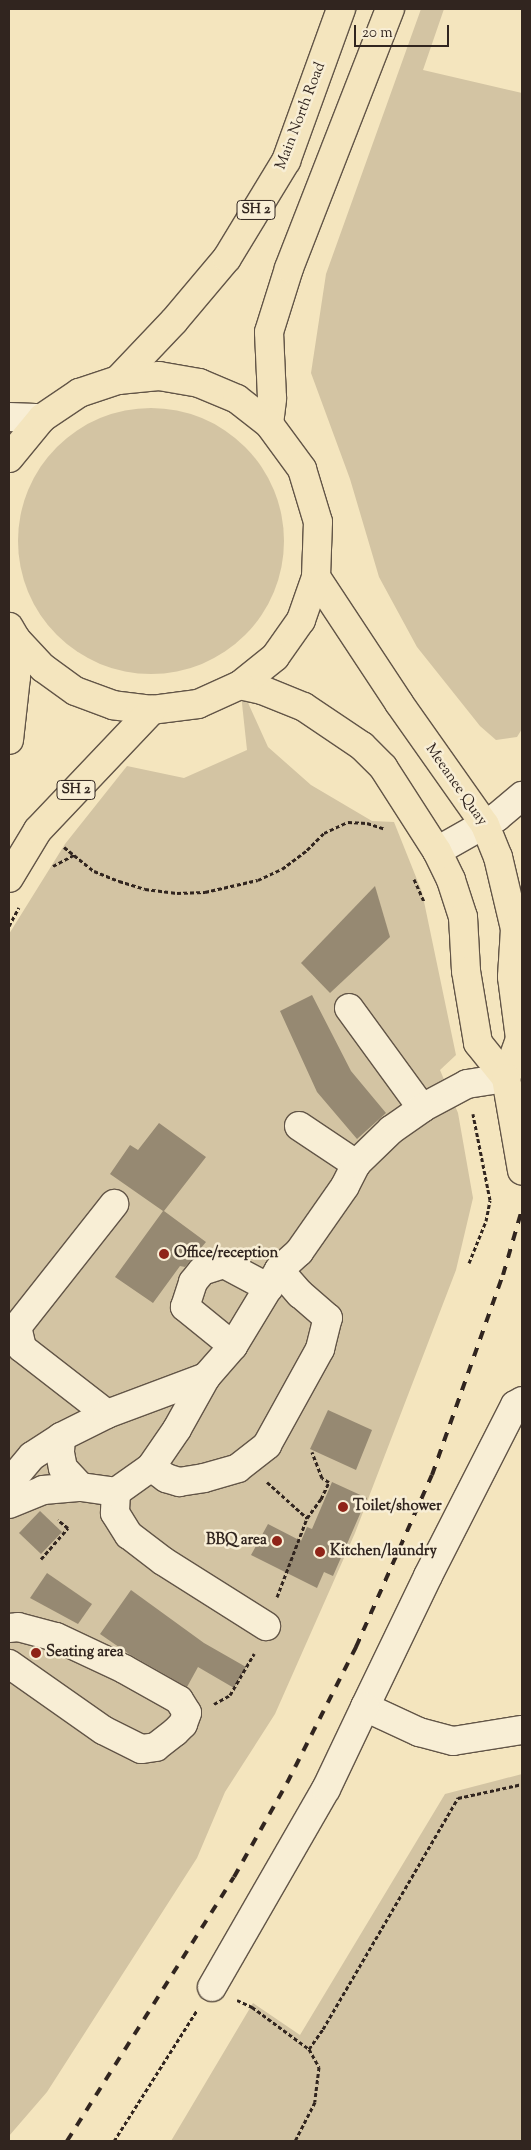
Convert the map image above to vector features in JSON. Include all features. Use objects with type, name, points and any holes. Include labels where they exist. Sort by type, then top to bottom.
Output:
[{"type":"main road","name":"Main North Road","points":[[118,380],[174,321],[227,258],[276,178],[286,161],[341,9]]},
{"type":"main road","points":[[269,424],[272,398],[268,332],[289,268],[390,9]]},
{"type":"main road","name":"SH 2","points":[[9,458],[42,418],[79,392],[118,380],[159,376],[199,383],[237,399],[269,424],[302,469],[318,522],[316,577],[301,620],[275,657],[240,685],[198,704],[152,710],[113,705],[76,691],[43,668],[12,633]]},
{"type":"main road","name":"Meeanee Quay","points":[[316,577],[399,703],[485,825],[498,857],[515,929],[512,977],[520,1039],[506,1078]]},
{"type":"main road","name":"SH 2","points":[[9,740],[16,677],[12,633]]},
{"type":"main road","name":"Meeanee Quay","points":[[240,685],[262,690],[304,707],[362,746],[383,767],[437,851],[451,880],[463,918],[466,971],[478,1043],[506,1078],[522,1171]]},
{"type":"main road","name":"SH 2","points":[[9,878],[38,830],[152,710]]},
{"type":"street","points":[[9,416],[42,418]]},
{"type":"street","points":[[437,851],[485,825],[522,796]]},
{"type":"street","points":[[349,1008],[422,1108]]},
{"type":"street","points":[[206,1377],[107,1414],[61,1437],[32,1456],[16,1475],[16,1496],[43,1490],[80,1487],[116,1492],[151,1467],[177,1429],[206,1377],[233,1346],[274,1279],[299,1252],[346,1186],[356,1164],[391,1130],[422,1108],[467,1084],[506,1078]]},
{"type":"street","points":[[299,1126],[356,1164]]},
{"type":"street","points":[[107,1414],[22,1348],[17,1327],[114,1204]]},
{"type":"street","points":[[151,1467],[166,1478],[179,1482],[204,1478],[238,1468],[267,1445],[320,1349],[328,1318],[300,1294],[274,1279],[224,1264],[202,1271],[193,1282],[185,1307],[233,1346]]},
{"type":"street","points":[[212,1987],[326,1790],[428,1576],[515,1405],[522,1401]]},
{"type":"street","points":[[61,1437],[60,1453],[63,1468],[80,1487]]},
{"type":"street","points":[[116,1492],[115,1513],[130,1535],[163,1561],[266,1626]]},
{"type":"street","points":[[9,1628],[18,1627],[56,1637],[124,1669],[180,1700],[187,1713],[183,1724],[156,1747],[141,1749],[102,1730],[9,1664]]},
{"type":"street","points":[[365,1707],[418,1732],[453,1741],[522,1730]]},
{"type":"path","points":[[62,846],[94,870],[119,881],[177,893],[205,892],[258,880],[282,869],[307,850],[324,833],[348,822],[367,823],[386,829],[391,834]]},
{"type":"path","points":[[414,877],[427,910]]},
{"type":"path","points":[[467,1084],[490,1200],[486,1221],[469,1263]]},
{"type":"path","points":[[260,1478],[308,1518],[321,1499],[329,1482],[322,1478],[312,1452]]},
{"type":"path","points":[[16,1496],[68,1528],[41,1559]]},
{"type":"path","points":[[309,2049],[458,1798],[522,1784]]},
{"type":"path","points":[[114,2141],[212,1987],[252,2007],[309,2049],[319,2067],[315,2102],[295,2141]]},
{"type":"shaded area","points":[[421,9],[444,9],[423,70],[522,93],[522,729],[517,737],[496,740],[480,726],[417,647],[379,577],[350,479],[311,373],[326,274]]},
{"type":"shaded area","points":[[138,408],[164,408],[190,413],[214,423],[236,438],[254,456],[269,478],[279,502],[284,528],[284,554],[279,580],[269,604],[254,626],[236,644],[214,659],[190,669],[164,674],[138,674],[112,669],[88,659],[66,644],[48,626],[33,604],[23,580],[18,554],[18,528],[23,502],[33,478],[48,456],[66,438],[88,423],[112,413]]},
{"type":"shaded area","points":[[240,685],[268,747],[311,785],[372,821],[394,822],[422,892],[456,1055],[440,1070],[458,1113],[473,1198],[456,1270],[355,1533],[275,1714],[225,1792],[197,1858],[47,2092],[9,2136],[9,934],[65,844],[127,766],[184,778],[247,750]]},
{"type":"shaded area","points":[[522,1774],[522,2141],[171,2141],[253,2003],[300,2035],[445,1794]]},
{"type":"building","points":[[375,886],[390,937],[330,993],[301,963]]},
{"type":"building","points":[[312,995],[351,1071],[386,1113],[357,1139],[317,1092],[280,1011]]},
{"type":"building","points":[[159,1123],[206,1157],[164,1211],[206,1242],[185,1267],[180,1266],[153,1303],[115,1277],[163,1211],[110,1174],[130,1145],[138,1150]]},
{"type":"building","points":[[328,1410],[372,1430],[356,1470],[310,1449]]},
{"type":"building","points":[[332,1482],[367,1498],[333,1576],[324,1572],[317,1588],[251,1555],[268,1524],[301,1541],[307,1527],[312,1529]]},
{"type":"building","points":[[40,1511],[62,1532],[41,1554],[19,1533]]},
{"type":"building","points":[[47,1573],[92,1604],[78,1624],[30,1598]]},
{"type":"building","points":[[131,1590],[204,1643],[246,1667],[234,1688],[198,1667],[187,1687],[129,1654],[100,1634]]},
{"type":"railway","points":[[67,2141],[234,1877],[287,1783],[356,1647],[432,1475],[503,1275],[522,1209]]},
{"type":"place","name":"Office/reception","points":[[164,1254]]},
{"type":"place","name":"Toilet/shower","points":[[343,1507]]},
{"type":"place","name":"BBQ area","points":[[277,1541]]},
{"type":"place","name":"Kitchen/laundry","points":[[320,1552]]},
{"type":"place","name":"Seating area","points":[[36,1653]]}]
